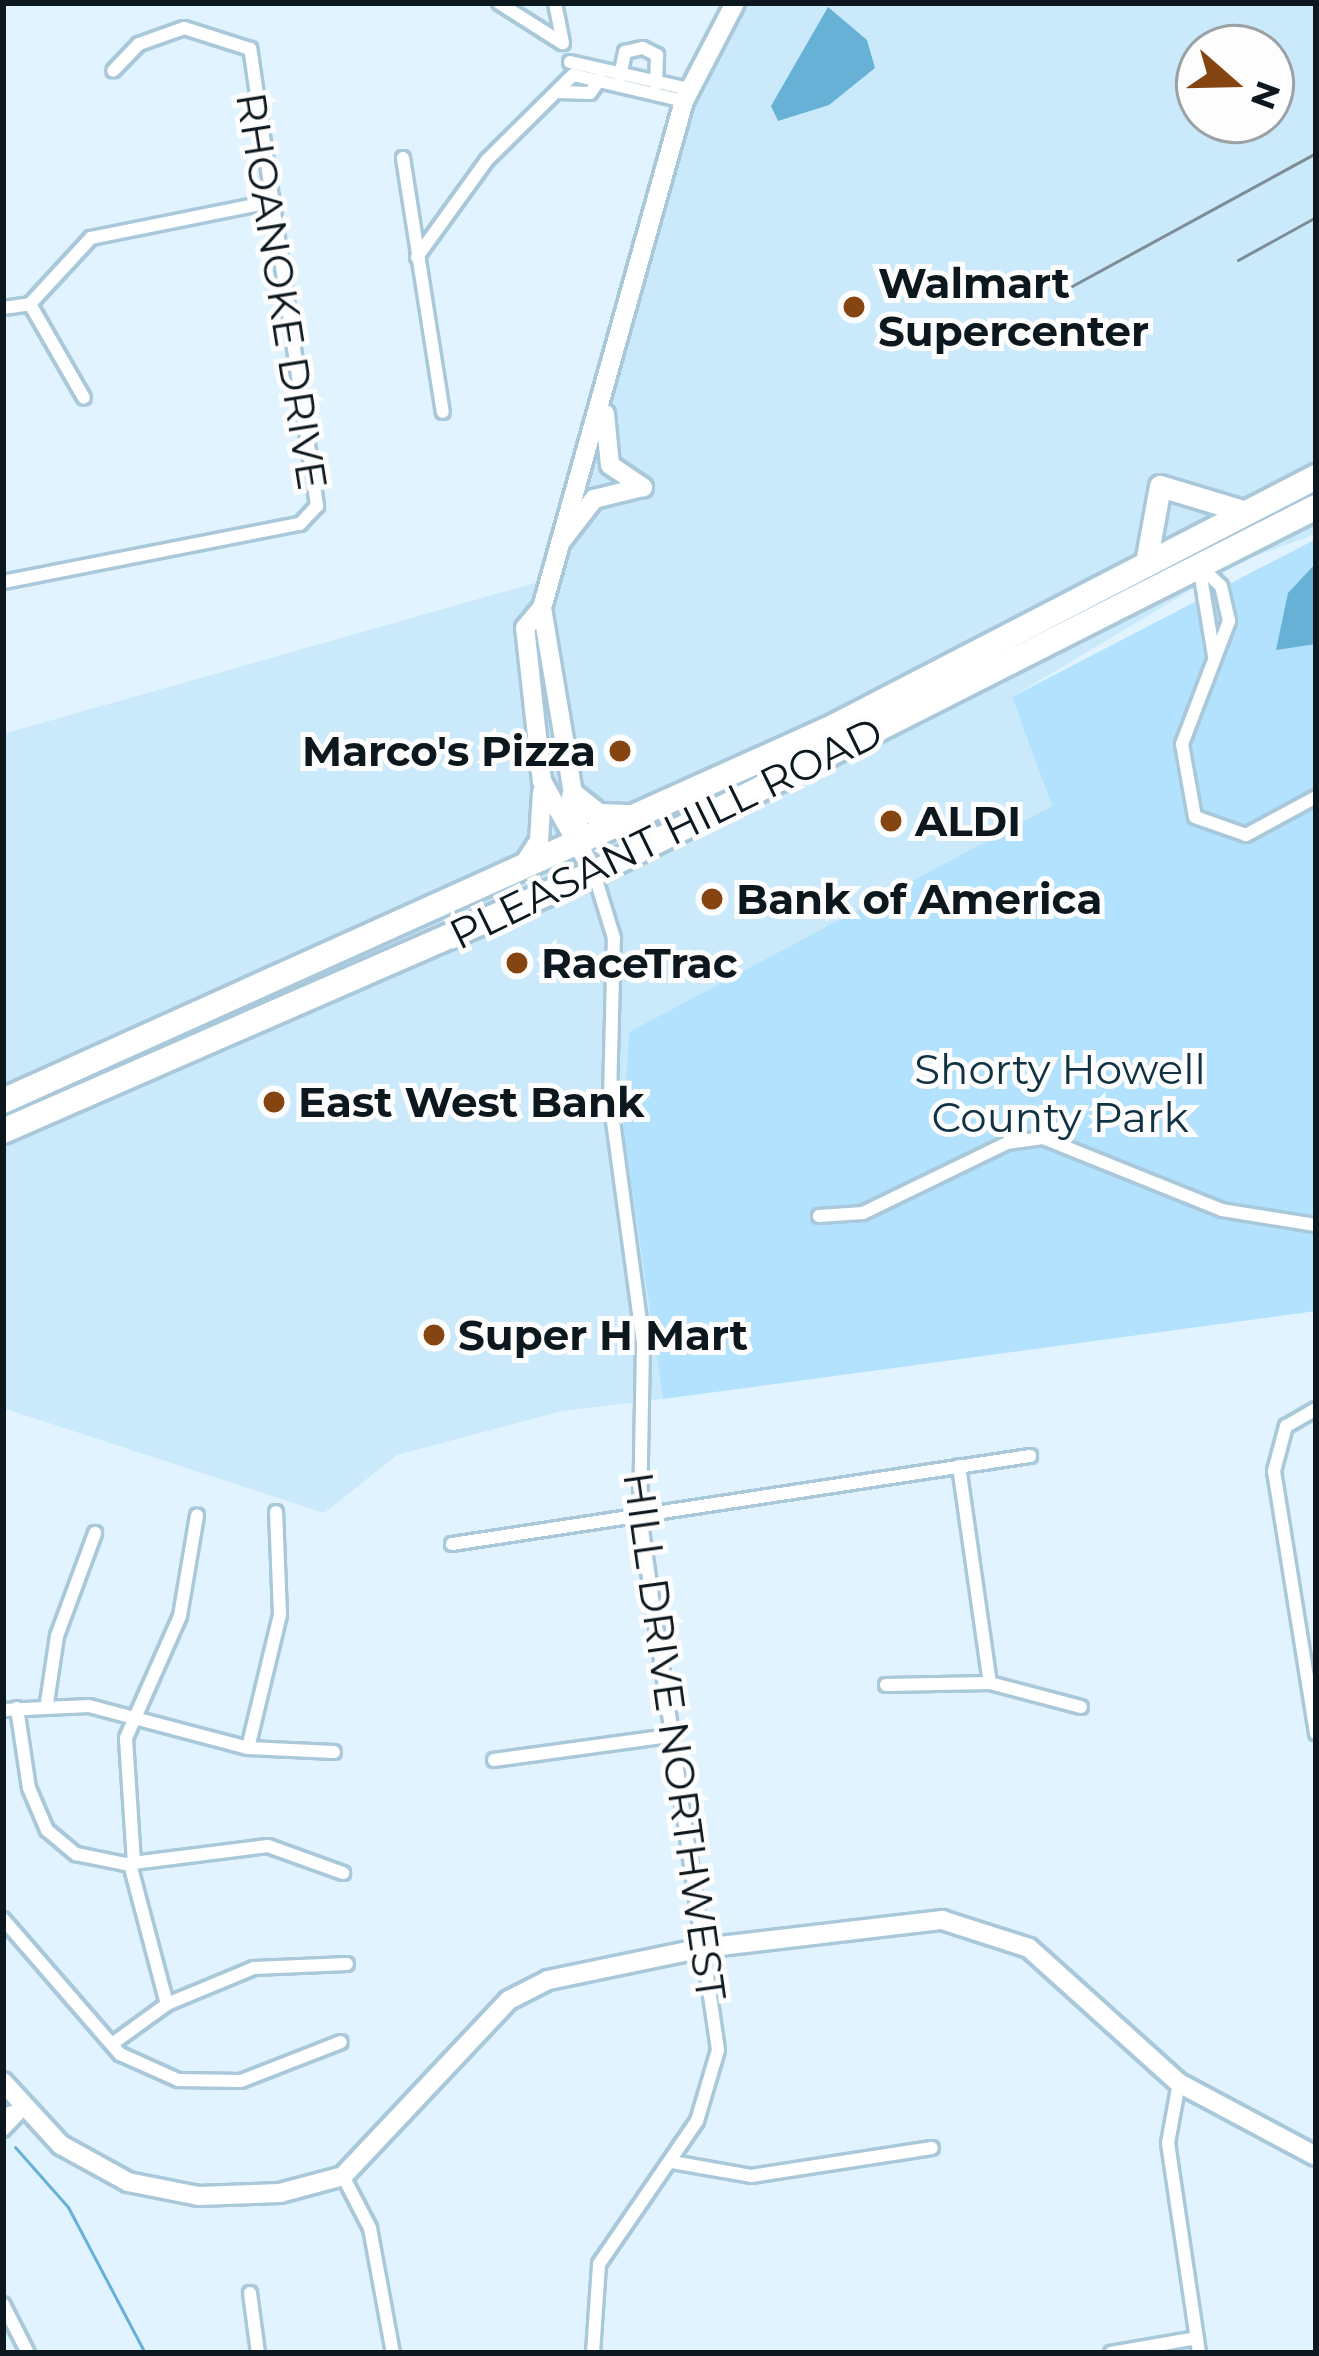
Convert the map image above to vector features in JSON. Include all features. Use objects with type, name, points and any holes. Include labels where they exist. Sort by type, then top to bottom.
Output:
[{"type":"highway","name":"PLEASANT HILL ROAD","points":[[3,1101],[636,817],[1316,477]]},
{"type":"highway","name":"PLEASANT HILL ROAD","points":[[3,1131],[594,873],[1316,507]]},
{"type":"highway","points":[[574,797],[598,816],[636,817]]},
{"type":"main road","points":[[1146,563],[1160,485],[1246,512]]},
{"type":"street","points":[[499,3],[562,43]]},
{"type":"street","points":[[416,258],[487,160],[558,92],[571,69],[556,3]]},
{"type":"street","points":[[517,872],[539,841],[542,782],[523,670],[525,628],[542,608],[606,398],[687,95],[735,3]]},
{"type":"street","name":"RHOANOKE DRIVE","points":[[3,582],[312,518],[311,450],[264,203],[250,49],[212,30],[172,29],[113,71]]},
{"type":"street","points":[[620,76],[625,52],[644,48],[656,56],[656,84]]},
{"type":"street","points":[[571,69],[656,84],[687,95]]},
{"type":"street","points":[[571,69],[600,79],[620,76]]},
{"type":"street","points":[[558,92],[590,93],[600,79]]},
{"type":"street","points":[[403,158],[442,412]]},
{"type":"street","points":[[3,308],[30,304],[91,238],[264,203]]},
{"type":"street","points":[[30,304],[84,398]]},
{"type":"street","points":[[560,543],[594,499],[643,487],[610,465],[606,398]]},
{"type":"street","points":[[1199,565],[1221,586],[1229,621],[1182,744],[1195,817],[1246,835],[1316,797]]},
{"type":"street","points":[[542,608],[581,842]]},
{"type":"street","points":[[542,782],[581,842],[594,873]]},
{"type":"street","name":"HILL DRIVE NORTHWEST","points":[[593,2353],[599,2264],[672,2162],[716,2076],[703,1948],[640,1516],[643,1343],[610,1098],[614,938],[594,873]]},
{"type":"street","points":[[819,1216],[863,1213],[1007,1144],[1043,1138],[1222,1210],[1316,1225]]},
{"type":"street","points":[[1316,1409],[1286,1426],[1274,1471],[1316,1734]]},
{"type":"street","points":[[452,1544],[1030,1456]]},
{"type":"street","points":[[959,1466],[990,1683]]},
{"type":"street","points":[[248,1748],[280,1615],[276,1513]]},
{"type":"street","points":[[166,2004],[132,1863],[130,1721],[180,1616],[197,1515]]},
{"type":"street","points":[[47,1703],[56,1636],[95,1533]]},
{"type":"street","points":[[886,1685],[990,1683],[1081,1707]]},
{"type":"street","points":[[334,1752],[248,1748],[47,1703],[10,1709],[47,1829],[76,1854],[132,1863],[268,1846],[343,1873]]},
{"type":"street","points":[[494,1760],[670,1736]]},
{"type":"street","points":[[3,1919],[112,2044],[178,2080],[241,2081],[340,2042]]},
{"type":"street","points":[[3,2082],[80,2159],[128,2182],[245,2198],[344,2176],[509,2000],[548,1980],[703,1948],[911,1919],[972,1923],[1049,1961],[1179,2083],[1316,2156]]},
{"type":"street","points":[[112,2044],[166,2004],[254,1968],[347,1964]]},
{"type":"street","points":[[1111,2353],[1198,2345],[1168,2144],[1179,2083]]},
{"type":"street","points":[[3,2115],[24,2108]]},
{"type":"street","points":[[3,2130],[24,2108]]},
{"type":"street","points":[[672,2162],[751,2176],[932,2148]]},
{"type":"street","points":[[344,2176],[370,2228],[393,2353]]},
{"type":"street","points":[[250,2294],[258,2353]]},
{"type":"street","points":[[3,2304],[28,2353]]},
{"type":"shaded area","points":[[735,3],[1316,3],[1316,534],[1236,563],[1012,697],[1052,806],[629,1032],[623,1131],[663,1399],[562,1411],[397,1455],[324,1513],[3,1408],[3,734],[549,579],[668,156]]},
{"type":"shaded area","points":[[828,7],[867,40],[875,68],[829,105],[778,121],[771,106]]},
{"type":"shaded area","points":[[1316,563],[1316,644],[1276,650],[1288,593]]},
{"type":"green space","name":"Shorty Howell County Park","points":[[1316,539],[1316,1311],[663,1399],[623,1130],[629,1032],[1052,806],[1012,697]]},
{"type":"waterway","points":[[15,2147],[68,2207],[145,2353]]},
{"type":"railway","points":[[1072,286],[1316,153]]},
{"type":"railway","points":[[1238,260],[1316,217]]},
{"type":"place","name":"Walmart Supercenter","points":[[854,307]]},
{"type":"place","name":"Marco's Pizza","points":[[620,751]]},
{"type":"place","name":"ALDI","points":[[891,821]]},
{"type":"place","name":"Bank of America","points":[[712,899]]},
{"type":"place","name":"RaceTrac","points":[[517,963]]},
{"type":"place","name":"East West Bank","points":[[274,1102]]},
{"type":"place","name":"Super H Mart","points":[[434,1335]]}]
